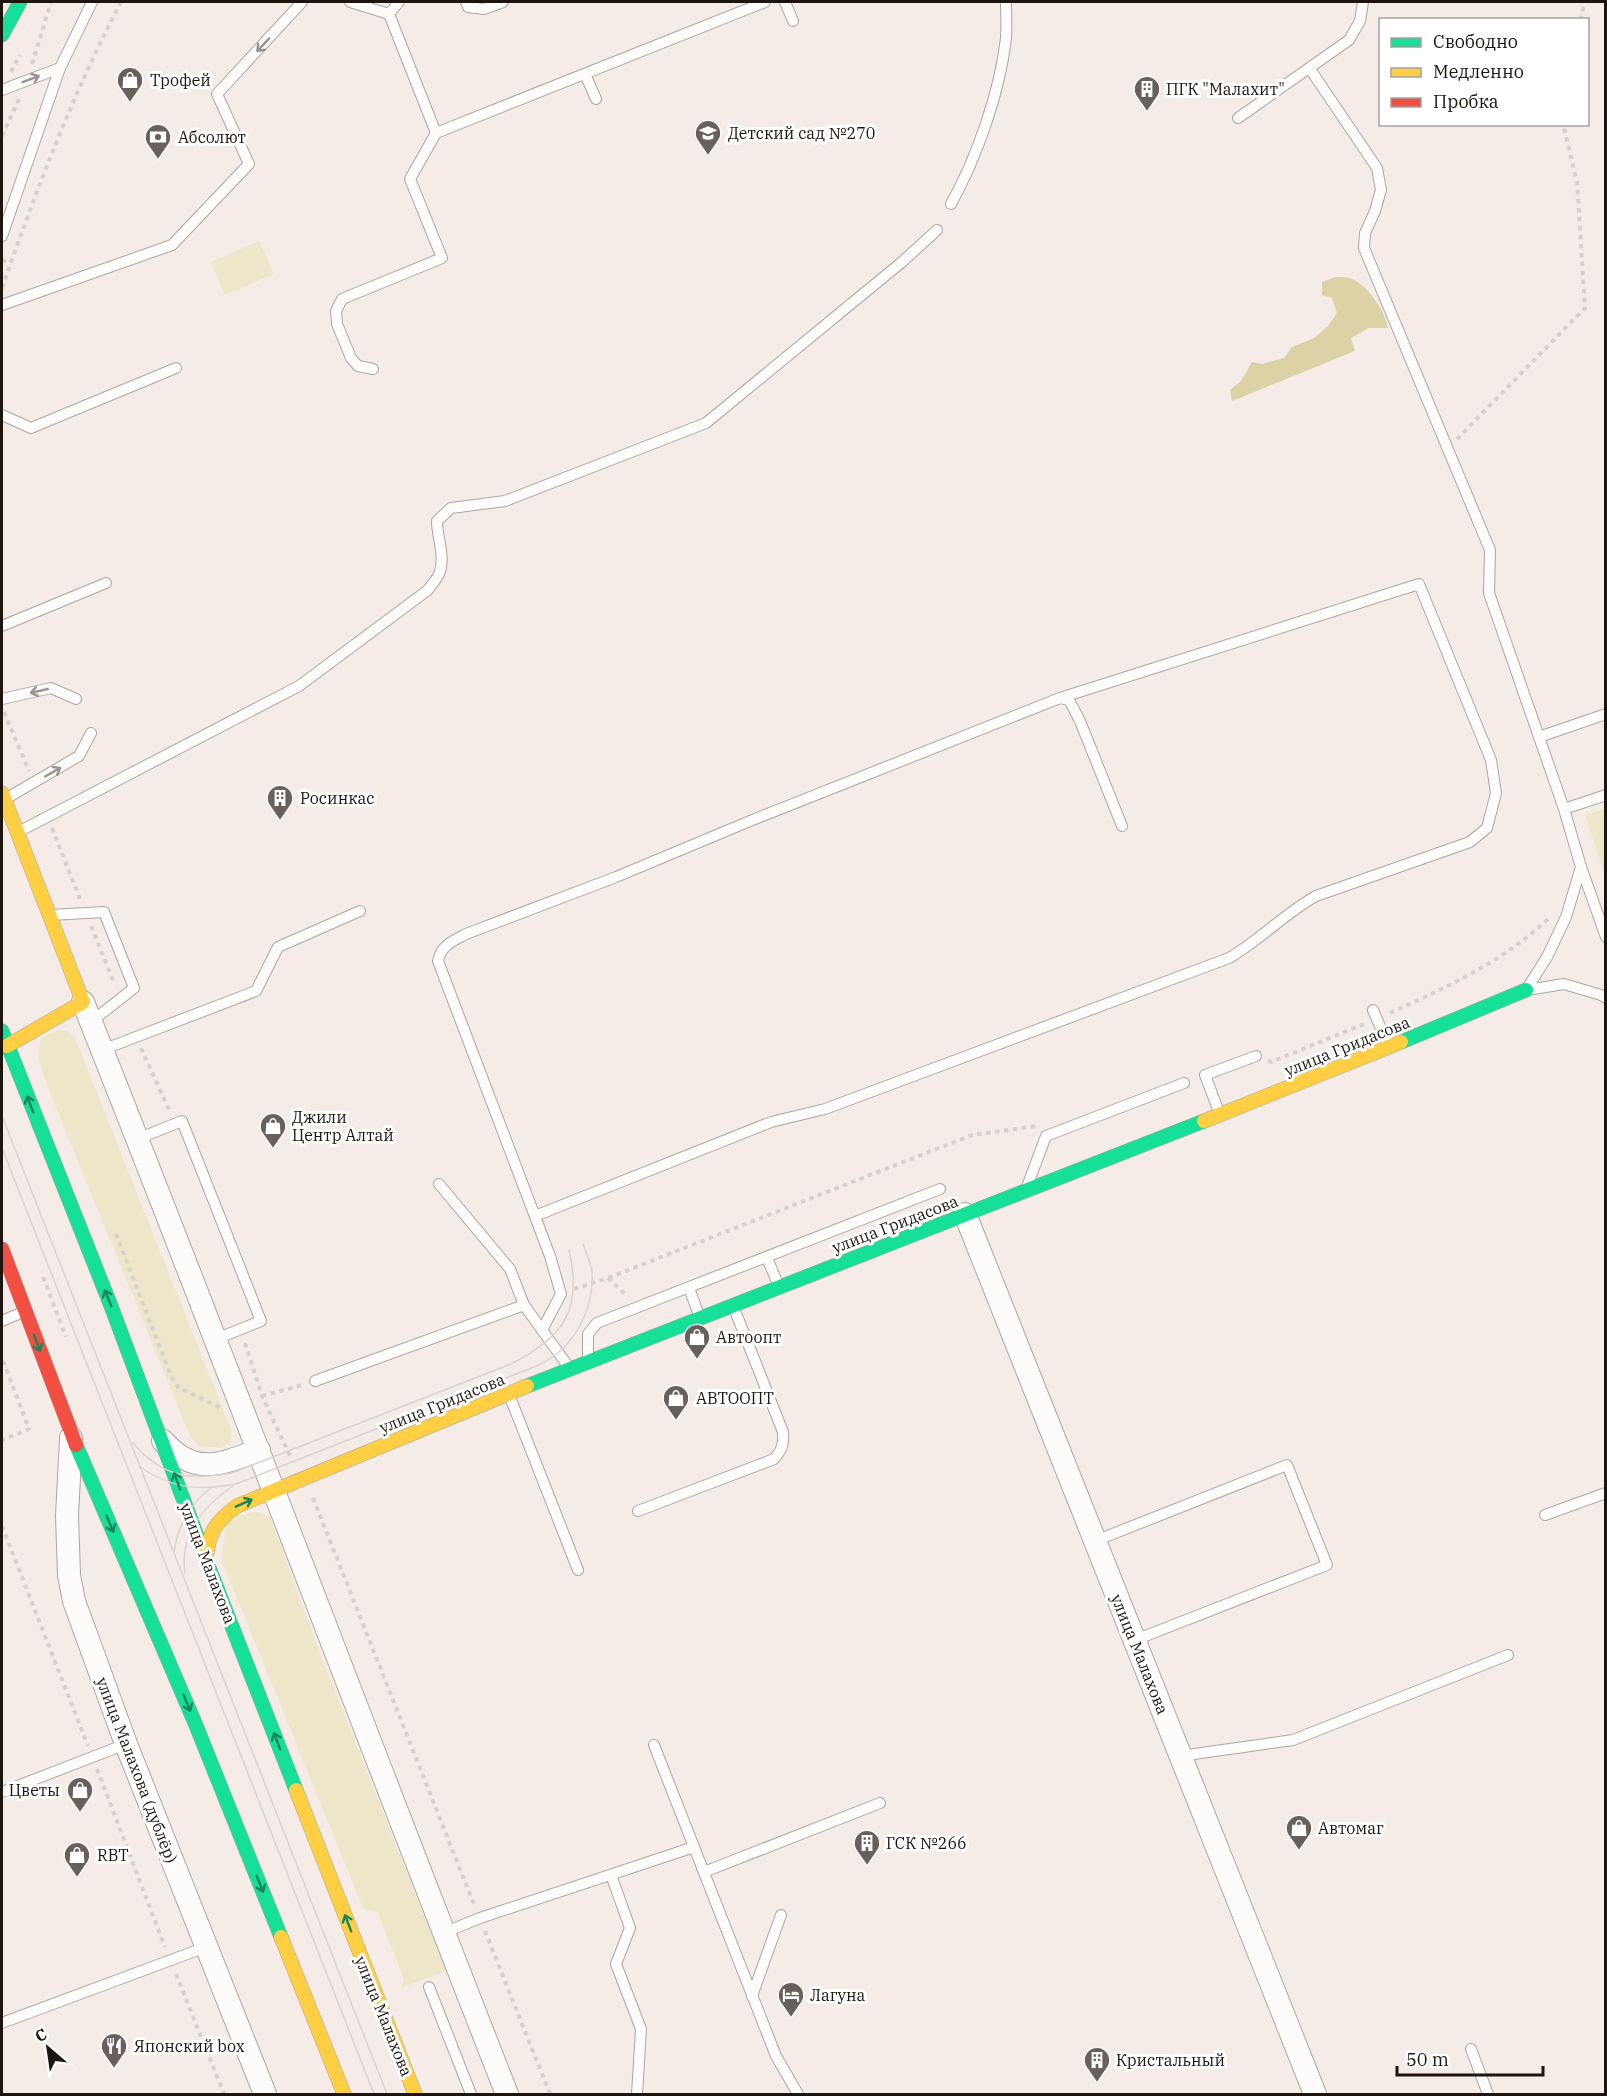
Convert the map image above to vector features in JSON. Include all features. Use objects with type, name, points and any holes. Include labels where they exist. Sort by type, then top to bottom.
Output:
[{"type":"main road","points":[[2,34],[20,2]]},
{"type":"main road","points":[[3,796],[87,1012],[3,1042]]},
{"type":"main road","name":"улица Гридасова","points":[[206,1560],[208,1538],[213,1526],[237,1506],[588,1362],[1220,1115],[1527,990]]},
{"type":"main road","name":"улица Малахова","points":[[3,1042],[164,1441],[206,1560],[415,2094]]},
{"type":"main road","points":[[2,1249],[71,1433],[195,1723],[344,2094]]},
{"type":"street","points":[[87,1012],[275,1490],[507,2094]]},
{"type":"street","name":"улица Малахова","points":[[965,1214],[1315,2094]]},
{"type":"street","name":"улица Малахова (дублёр)","points":[[71,1433],[68,1507],[69,1575],[74,1601],[126,1744],[266,2094]]},
{"type":"street","points":[[164,1441],[173,1452],[200,1465],[220,1464],[259,1450]]},
{"type":"lane","points":[[2,236],[60,68],[92,2]]},
{"type":"lane","points":[[2,305],[172,244],[249,164],[217,94],[302,2]]},
{"type":"lane","points":[[350,2],[389,14]]},
{"type":"lane","points":[[389,14],[399,2]]},
{"type":"lane","points":[[466,2],[468,7],[484,9],[503,2]]},
{"type":"lane","points":[[373,369],[358,366],[351,358],[336,324],[336,311],[342,299],[441,258],[410,179],[436,133],[765,2]]},
{"type":"lane","points":[[785,2],[793,21]]},
{"type":"lane","points":[[951,204],[965,177],[996,90],[1006,37],[1006,2]]},
{"type":"lane","points":[[1238,118],[1349,40],[1360,21],[1363,2]]},
{"type":"lane","points":[[389,14],[436,133]]},
{"type":"lane","points":[[2,90],[60,68]]},
{"type":"lane","points":[[1310,69],[1377,168],[1381,190],[1365,233],[1364,248],[1449,447],[1490,550],[1489,593],[1564,809],[1605,937]]},
{"type":"lane","points":[[585,74],[596,99]]},
{"type":"lane","points":[[18,833],[299,686],[428,590],[439,573],[442,555],[437,520],[451,508],[505,501],[706,423],[937,230]]},
{"type":"lane","points":[[2,415],[31,428],[176,368]]},
{"type":"lane","points":[[2,626],[106,583]]},
{"type":"lane","points":[[535,1216],[771,1122],[825,1109],[1229,958],[1249,946],[1293,909],[1316,896],[1470,842],[1487,828],[1496,793],[1491,760],[1419,585],[1060,698],[448,943],[440,951],[438,961],[550,1256],[561,1293],[542,1330]]},
{"type":"lane","points":[[2,699],[51,688],[76,699]]},
{"type":"lane","points":[[1060,698],[1069,700],[1080,721],[1122,826]]},
{"type":"lane","points":[[1539,737],[1605,714]]},
{"type":"lane","points":[[3,796],[80,756],[91,733]]},
{"type":"lane","points":[[1564,809],[1605,795]]},
{"type":"lane","points":[[1527,990],[1547,957],[1566,917],[1581,867]]},
{"type":"lane","points":[[102,1050],[256,991],[278,947],[360,911]]},
{"type":"lane","points":[[50,915],[104,912],[134,988],[87,1012]]},
{"type":"lane","name":"улица Гридасова","points":[[1527,990],[1564,984],[1605,998]]},
{"type":"lane","points":[[1375,1014],[1389,1048]]},
{"type":"lane","points":[[1220,1115],[1205,1075],[1256,1056]]},
{"type":"lane","points":[[1026,1190],[1046,1136],[1184,1083]]},
{"type":"lane","points":[[137,1139],[182,1121],[261,1321],[216,1339]]},
{"type":"lane","points":[[439,1184],[510,1269],[524,1305],[570,1370]]},
{"type":"lane","points":[[588,1362],[588,1334],[597,1323],[940,1189]]},
{"type":"lane","points":[[767,1258],[779,1287]]},
{"type":"lane","points":[[688,1288],[700,1318]]},
{"type":"lane","points":[[315,1381],[524,1305]]},
{"type":"lane","points":[[638,1511],[774,1459],[781,1452],[784,1443],[783,1432],[733,1305]]},
{"type":"lane","points":[[2,1321],[25,1312]]},
{"type":"lane","points":[[508,1394],[578,1570]]},
{"type":"lane","points":[[1095,1541],[1287,1465],[1327,1565],[1135,1640]]},
{"type":"lane","points":[[1545,1515],[1605,1493]]},
{"type":"lane","points":[[1180,1756],[1293,1740],[1508,1655]]},
{"type":"lane","points":[[2,1791],[126,1744]]},
{"type":"lane","points":[[654,1745],[776,2056],[798,2094]]},
{"type":"lane","points":[[704,1872],[880,1803]]},
{"type":"lane","points":[[444,1933],[480,1918],[694,1847]]},
{"type":"lane","points":[[611,1875],[630,1928],[616,1964],[641,2029],[637,2094]]},
{"type":"lane","points":[[752,1996],[781,1915]]},
{"type":"lane","points":[[2,2023],[206,1947]]},
{"type":"lane","points":[[429,1987],[471,2094]]},
{"type":"lane","points":[[1471,2049],[1488,2094]]},
{"type":"path","points":[[2,288],[28,213],[75,99],[121,2]]},
{"type":"path","points":[[1581,18],[1586,2]]},
{"type":"path","points":[[1449,447],[1585,308],[1577,182],[1563,126]]},
{"type":"path","points":[[2,260],[10,263]]},
{"type":"path","points":[[1256,1056],[1271,1062],[1375,1014],[1437,992],[1498,959],[1526,939],[1554,911]]},
{"type":"path","points":[[561,1293],[608,1278],[972,1135],[1042,1125],[1062,1130]]},
{"type":"path","points":[[116,1234],[171,1376],[178,1387],[225,1410]]},
{"type":"path","points":[[43,1277],[66,1337]]},
{"type":"path","points":[[241,1329],[262,1396],[287,1452],[305,1477],[550,2094]]},
{"type":"path","points":[[2,1362],[29,1429],[2,1440]]},
{"type":"path","points":[[262,1396],[315,1381]]},
{"type":"path","points":[[2,1526],[224,2094]]},
{"type":"shaded area","points":[[259,241],[274,274],[225,295],[211,262]]},
{"type":"shaded area","points":[[1335,277],[1350,278],[1363,286],[1379,306],[1388,328],[1369,328],[1351,338],[1355,351],[1232,401],[1230,390],[1241,381],[1252,362],[1262,364],[1284,358],[1292,347],[1314,338],[1328,326],[1337,313],[1332,298],[1322,295],[1322,282]]},
{"type":"shaded area","points":[[1606,809],[1605,875],[1585,815]]},
{"type":"shaded area","points":[[61,1029],[75,1038],[232,1432],[230,1442],[221,1448],[199,1446],[190,1436],[44,1078],[38,1054],[41,1038]]},
{"type":"shaded area","points":[[255,1511],[270,1517],[322,1659],[446,1971],[401,1988],[404,1979],[378,1913],[363,1908],[221,1559],[227,1522]]},
{"type":"tram line","points":[[2,1116],[387,2094]]},
{"type":"tram line","points":[[2,1148],[374,2094]]},
{"type":"tram line","points":[[140,1467],[163,1480],[186,1486],[209,1487],[236,1484],[539,1365],[555,1356],[567,1344],[574,1336],[584,1316],[591,1294],[592,1272],[583,1244]]},
{"type":"tram line","points":[[133,1443],[155,1463],[178,1474],[203,1476],[232,1473],[511,1364],[544,1343],[565,1319],[571,1305],[573,1289],[573,1271],[569,1250]]},
{"type":"tram line","points":[[185,1573],[186,1546],[196,1523],[203,1512],[233,1486]]},
{"type":"tram line","points":[[174,1552],[186,1516],[197,1500],[212,1487]]},
{"type":"traffic: fast","points":[[2,35],[20,2]]},
{"type":"traffic: fast","points":[[1401,1042],[1526,990]]},
{"type":"traffic: fast","points":[[2,1031],[111,1306],[206,1560],[296,1790]]},
{"type":"traffic: fast","points":[[527,1386],[1204,1121]]},
{"type":"traffic: fast","points":[[76,1445],[195,1723],[281,1937]]},
{"type":"traffic: slow","points":[[2,793],[83,1002],[7,1046]]},
{"type":"traffic: slow","points":[[1204,1121],[1401,1042]]},
{"type":"traffic: slow","points":[[206,1560],[214,1529],[237,1506],[527,1386]]},
{"type":"traffic: slow","points":[[296,1790],[415,2094]]},
{"type":"traffic: slow","points":[[281,1937],[344,2094]]},
{"type":"traffic: jam","points":[[2,1249],[76,1445]]},
{"type":"place","name":"Трофей","points":[[130,103]]},
{"type":"place","name":"ПГК \"Малахит\"","points":[[1147,112]]},
{"type":"place","name":"Детский сад №270","points":[[708,156]]},
{"type":"place","name":"Абсолют","points":[[158,160]]},
{"type":"place","name":"Росинкас","points":[[280,821]]},
{"type":"place","name":"Джили Центр Алтай","points":[[273,1149]]},
{"type":"place","name":"Автоопт","points":[[697,1360]]},
{"type":"place","name":"АВТООПТ","points":[[676,1421]]},
{"type":"place","name":"Цветы","points":[[80,1813]]},
{"type":"place","name":"Автомаг","points":[[1299,1851]]},
{"type":"place","name":"ГСК №266","points":[[867,1866]]},
{"type":"place","name":"RBT","points":[[77,1878]]},
{"type":"place","name":"Лагуна","points":[[791,2018]]},
{"type":"place","name":"Японский box","points":[[114,2069]]},
{"type":"place","name":"Кристальный","points":[[1097,2083]]}]
